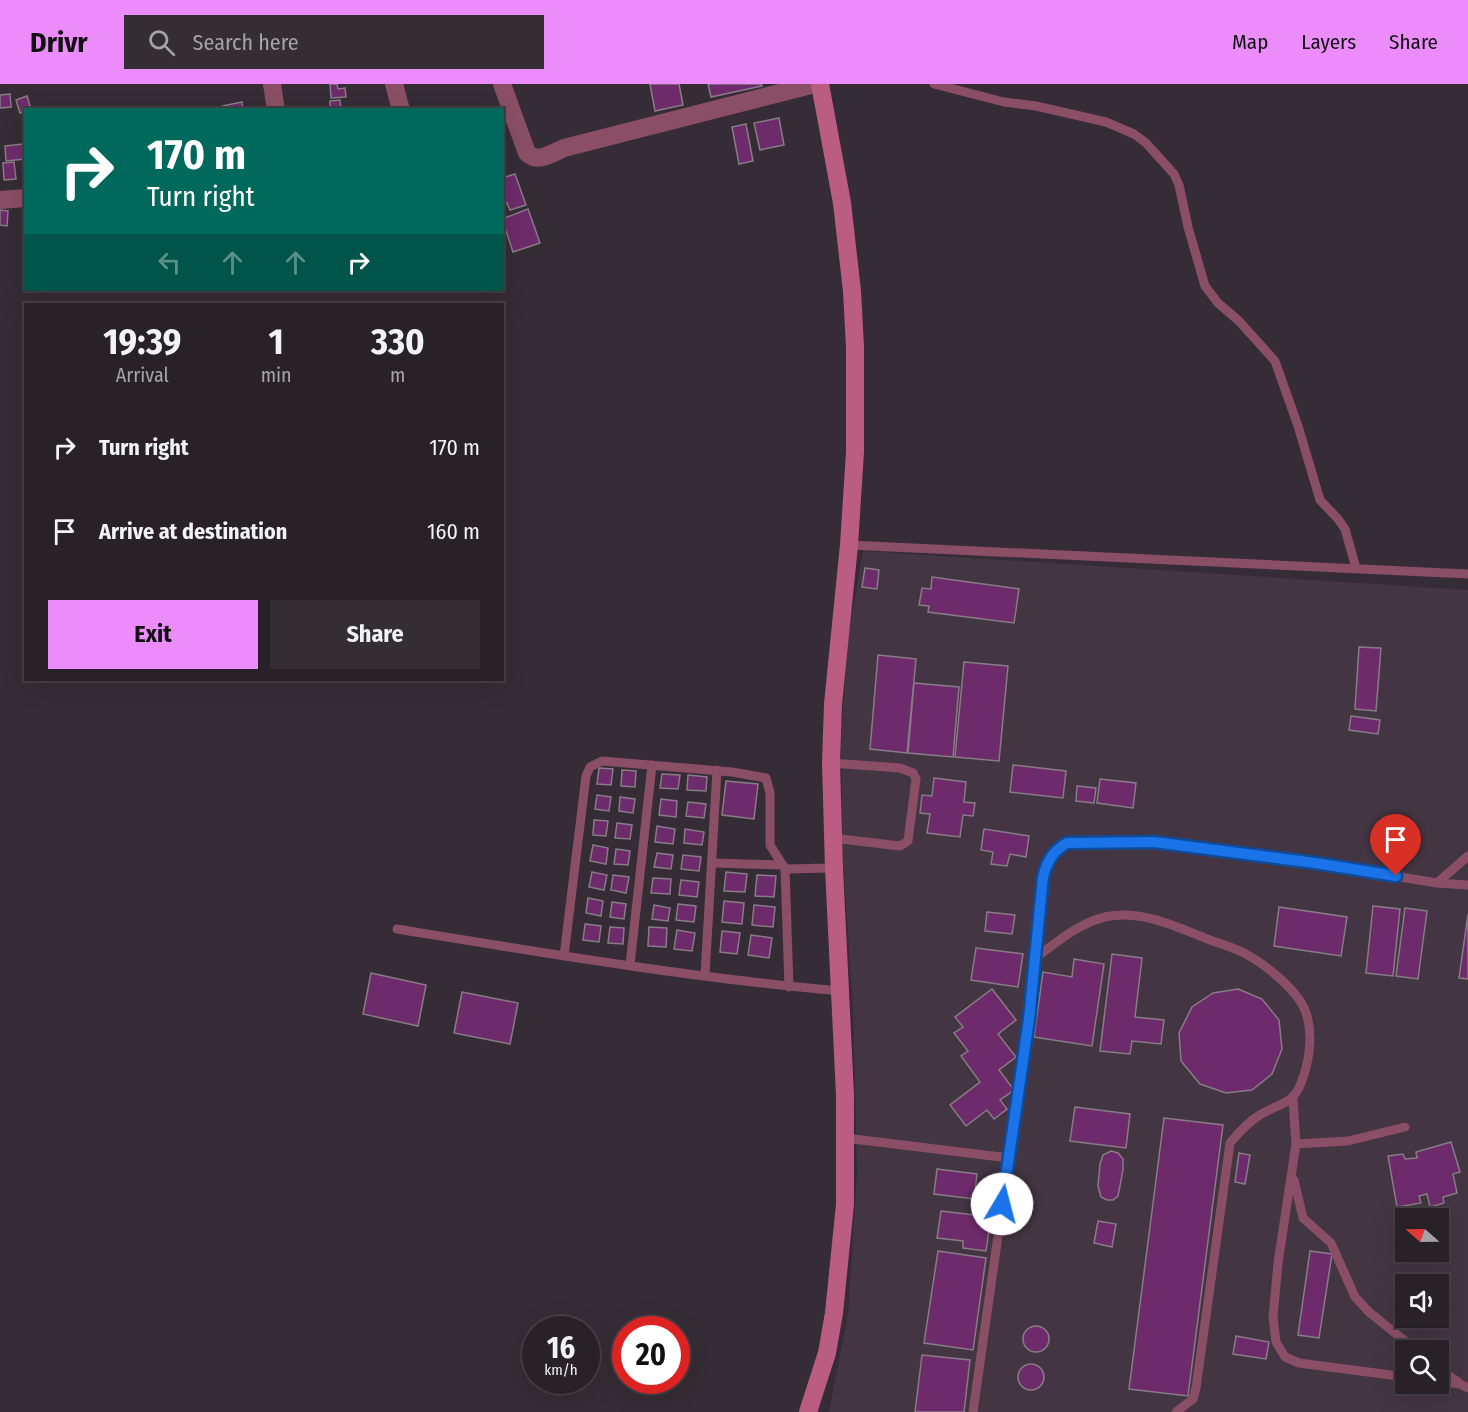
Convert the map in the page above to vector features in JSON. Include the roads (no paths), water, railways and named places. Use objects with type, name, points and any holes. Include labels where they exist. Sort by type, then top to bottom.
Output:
[{"type":"street","points":[[272,84],[276,108]]},
{"type":"street","points":[[394,84],[400,108]]},
{"type":"street","points":[[502,84],[527,153],[532,158],[538,159],[564,148],[818,84],[842,203],[852,291],[855,347],[855,452],[849,544],[833,704],[831,763],[841,991],[845,1204],[834,1313],[827,1353],[808,1412]]},
{"type":"street","points":[[0,200],[24,198]]},
{"type":"lane","points":[[934,84],[1004,102],[1036,106],[1106,122],[1134,134],[1146,143],[1174,174],[1179,185],[1205,286],[1218,303],[1239,321],[1275,361],[1298,426],[1320,500],[1342,523],[1356,568]]},
{"type":"lane","points":[[849,544],[1468,574]]},
{"type":"lane","points":[[564,956],[586,776],[590,767],[602,761],[751,774],[766,778],[770,793],[770,845],[784,867],[789,987]]},
{"type":"lane","points":[[831,763],[900,768],[913,773],[916,779],[908,841],[900,846],[833,838]]},
{"type":"lane","points":[[630,965],[652,765]]},
{"type":"lane","points":[[705,975],[717,770]]},
{"type":"lane","points":[[973,1412],[1029,1019],[1046,865],[1052,854],[1067,843],[1154,842],[1315,863],[1437,883],[1468,885]]},
{"type":"lane","points":[[1437,883],[1468,856]]},
{"type":"lane","points":[[712,862],[834,868]]},
{"type":"lane","points":[[1035,958],[1086,924],[1105,917],[1126,915],[1162,921],[1245,953],[1287,983],[1307,1014],[1310,1036],[1308,1059],[1301,1084],[1293,1099],[1296,1144],[1278,1263],[1273,1317],[1276,1342],[1285,1357],[1299,1363],[1395,1376]]},
{"type":"lane","points":[[397,929],[564,956],[789,987],[841,991]]},
{"type":"lane","points":[[1176,1412],[1193,1399],[1196,1388],[1230,1143],[1247,1124],[1293,1099]]},
{"type":"lane","points":[[1296,1144],[1348,1141],[1405,1127]]},
{"type":"lane","points":[[845,1138],[1009,1158]]},
{"type":"lane","points":[[1293,1174],[1304,1218],[1331,1243],[1355,1297],[1404,1340]]},
{"type":"lane","points":[[1449,1376],[1464,1386]]},
{"type":"lane","points":[[1449,1383],[1464,1386]]}]
